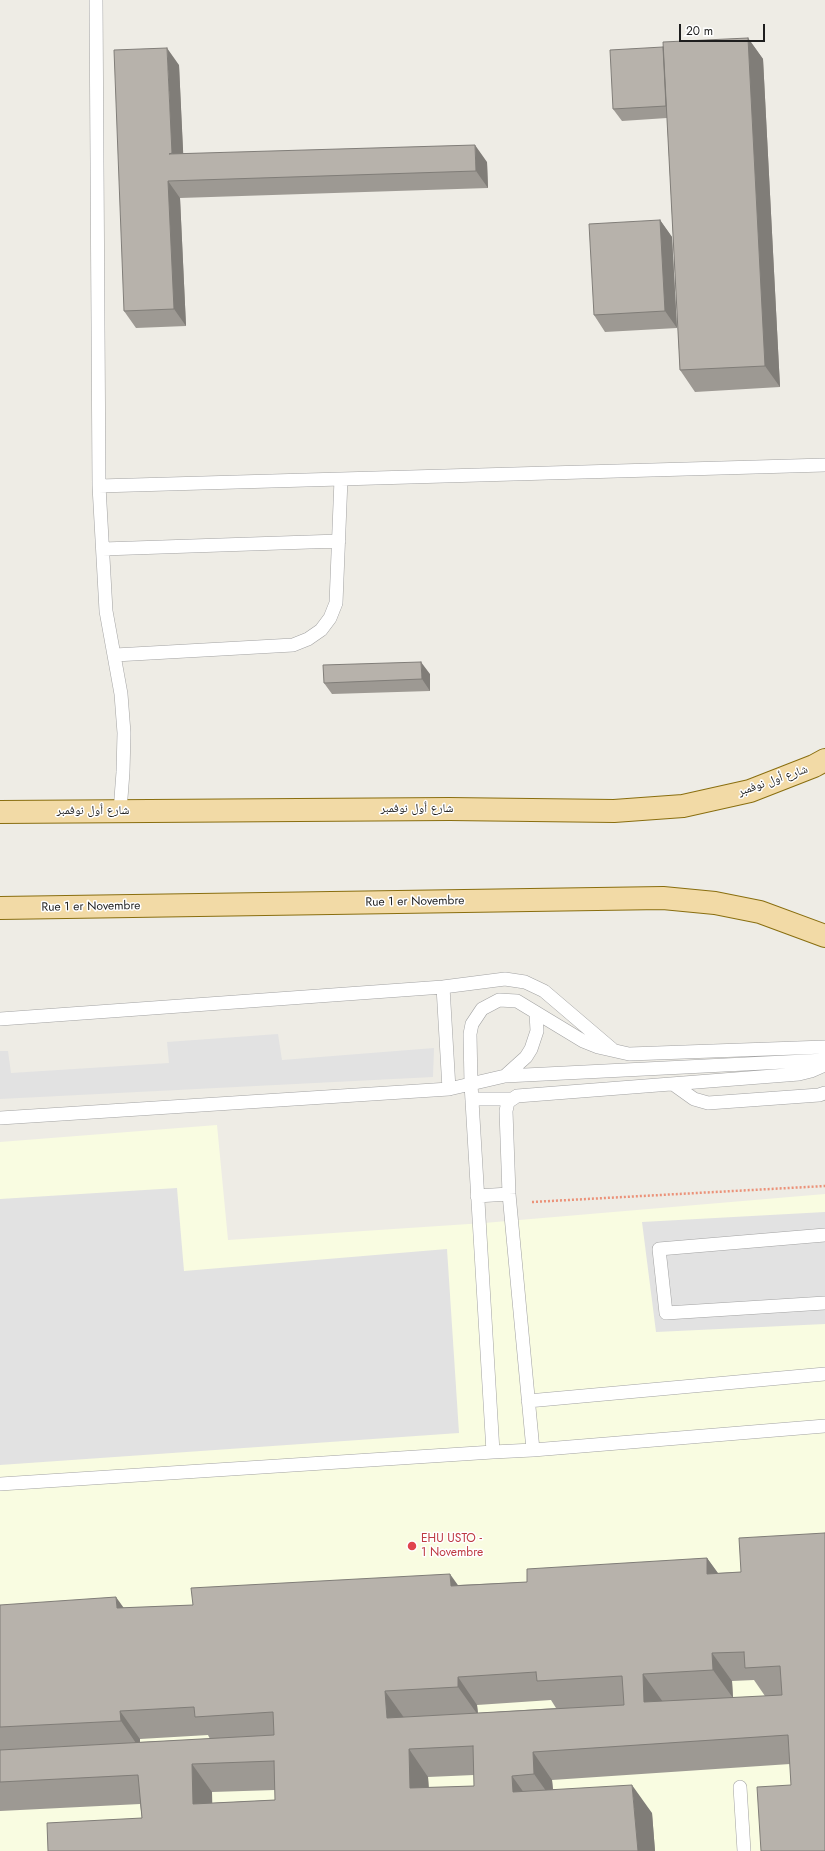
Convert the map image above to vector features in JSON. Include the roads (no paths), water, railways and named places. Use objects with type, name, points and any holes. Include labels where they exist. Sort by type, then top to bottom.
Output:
[{"type":"main road","name":"شارع أول نوفمبر","points":[[0,812],[449,809],[614,811],[683,806],[750,791],[814,766],[825,760]]},
{"type":"main road","name":"Rue 1 er Novembre","points":[[0,908],[663,898],[715,903],[760,912],[825,936]]},
{"type":"lane","points":[[96,0],[99,486],[106,611],[121,694],[124,733],[120,811]]},
{"type":"lane","points":[[99,486],[825,465]]},
{"type":"lane","points":[[115,655],[293,645],[308,639],[321,630],[330,618],[336,603],[341,479]]},
{"type":"lane","points":[[103,549],[339,541]]},
{"type":"lane","points":[[0,1019],[443,987],[505,979],[530,983],[544,991],[615,1051]]},
{"type":"lane","points":[[443,987],[449,1089]]},
{"type":"lane","points":[[492,1452],[471,1084],[470,1034],[472,1024],[482,1009],[499,1000],[508,1000],[526,1005],[536,1013],[583,1041],[629,1054],[648,1055],[825,1047]]},
{"type":"lane","points":[[505,1076],[526,1057],[531,1049],[537,1031],[536,1013]]},
{"type":"lane","points":[[0,1118],[449,1089],[505,1076],[825,1060]]},
{"type":"lane","points":[[472,1099],[511,1099],[517,1096],[799,1074],[825,1065]]},
{"type":"lane","points":[[673,1084],[694,1099],[708,1103],[819,1095],[825,1093]]},
{"type":"lane","points":[[511,1099],[508,1102],[506,1111],[509,1199],[533,1450]]},
{"type":"lane","points":[[477,1196],[509,1199]]},
{"type":"lane","points":[[825,1235],[659,1249],[666,1313],[825,1303]]},
{"type":"lane","points":[[528,1401],[825,1374]]},
{"type":"lane","points":[[0,1484],[533,1450],[825,1426]]},
{"type":"lane","points":[[740,1787],[744,1851]]},
{"type":"place","name":"EHU USTO - 1 Novembre","points":[[412,1546]]}]
